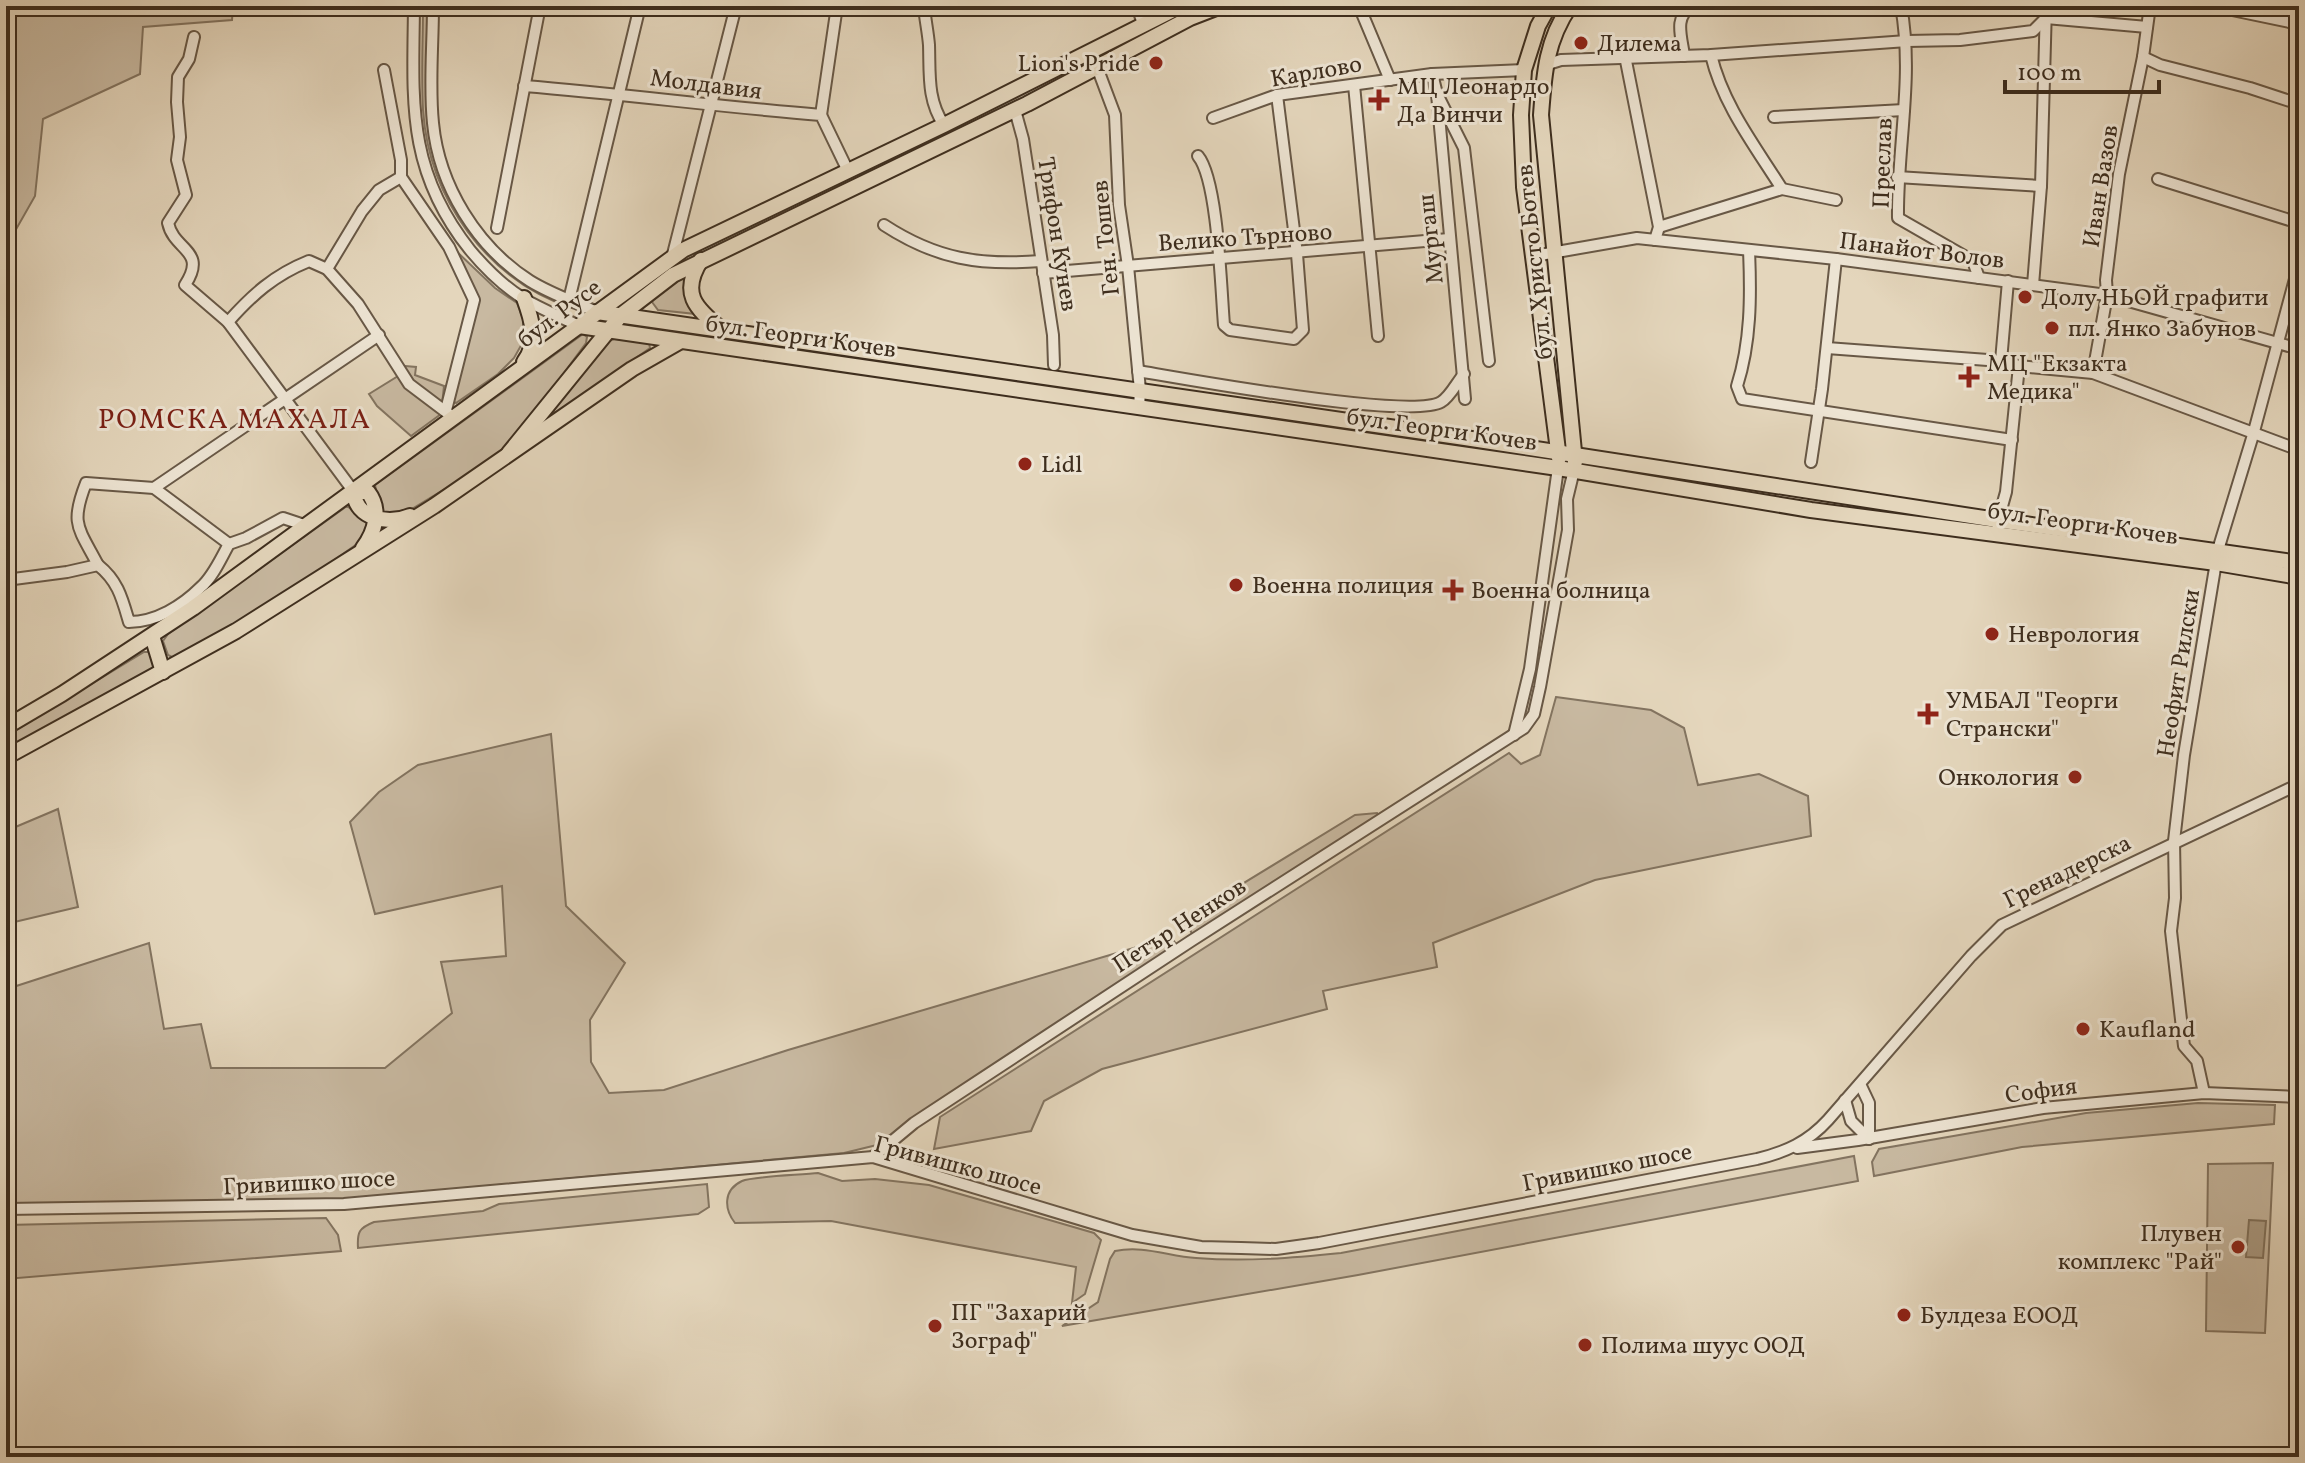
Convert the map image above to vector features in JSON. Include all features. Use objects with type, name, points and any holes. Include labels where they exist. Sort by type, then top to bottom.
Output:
[{"type":"main road","name":"бул. Русе","points":[[6,727],[152,636],[354,492],[450,414],[516,373],[696,243],[944,125],[1181,6]]},
{"type":"main road","name":"бул. Русе","points":[[509,453],[606,331],[621,315],[673,275],[1015,110],[1166,30],[1221,6]]},
{"type":"main road","name":"бул. Христо Ботев","points":[[1549,6],[1538,26],[1524,70],[1521,115],[1524,187],[1559,460]]},
{"type":"main road","name":"бул. Христо Ботев","points":[[1570,6],[1561,20],[1545,65],[1541,115],[1576,455],[1574,470]]},
{"type":"main road","points":[[703,259],[692,277],[693,297],[701,313],[721,329]]},
{"type":"main road","points":[[516,373],[528,358],[533,342],[530,315],[524,298]]},
{"type":"main road","name":"бул. Георги Кочев","points":[[597,312],[1241,406],[1559,460],[1574,470],[1811,510],[1996,527]]},
{"type":"main road","name":"бул. Георги Кочев","points":[[579,326],[1139,408],[1559,460],[1576,455],[1996,527],[2217,557],[2299,563]]},
{"type":"main road","name":"бул. Русе","points":[[6,757],[163,672],[341,566],[434,506],[632,369],[682,341]]},
{"type":"main road","points":[[341,566],[366,544],[376,518],[370,494],[354,492]]},
{"type":"main road","points":[[376,518],[400,520],[434,506]]},
{"type":"main road","name":"бул. Георги Кочев","points":[[2217,557],[2299,577]]},
{"type":"main road","points":[[152,636],[163,672]]},
{"type":"street","points":[[414,6],[414,118],[424,168],[444,213],[488,271],[524,298],[579,326]]},
{"type":"street","points":[[433,6],[432,122],[438,155],[449,186],[473,227],[500,257],[529,281],[597,312]]},
{"type":"street","points":[[497,228],[540,6]]},
{"type":"street","points":[[569,300],[640,6]]},
{"type":"street","points":[[672,258],[736,6]]},
{"type":"street","points":[[837,6],[821,115],[848,171]]},
{"type":"street","points":[[924,6],[929,39],[930,95],[935,112],[944,125]]},
{"type":"street","points":[[1137,6],[1143,24]]},
{"type":"street","points":[[1359,6],[1390,80]]},
{"type":"street","points":[[1684,56],[1681,17],[1692,6]]},
{"type":"street","name":"Преслав","points":[[1901,6],[1907,41],[1897,177],[1898,218],[1973,261],[1979,278]]},
{"type":"street","points":[[2033,285],[2041,186],[2046,6]]},
{"type":"street","name":"Иван Вазов","points":[[2093,373],[2107,295],[2106,280],[2119,174],[2150,6]]},
{"type":"street","points":[[2213,6],[2299,24]]},
{"type":"street","points":[[1545,65],[1561,60],[1625,56],[1711,55],[1960,40],[2033,31],[2046,18]]},
{"type":"street","points":[[2046,18],[2147,27]]},
{"type":"street","points":[[194,37],[189,59],[178,77],[180,137],[177,160],[186,195],[168,223],[169,230],[188,250],[193,261],[193,273],[185,285],[228,322],[354,492]]},
{"type":"street","points":[[1711,55],[1721,89],[1731,108],[1782,189]]},
{"type":"street","points":[[1625,56],[1659,227],[1655,240]]},
{"type":"street","points":[[2143,57],[2160,65],[2299,104]]},
{"type":"street","name":"Ген. Тошев","points":[[1097,67],[1115,115],[1119,205],[1128,266],[1139,408]]},
{"type":"street","points":[[228,322],[265,283],[309,261],[327,269],[358,304],[409,384],[450,414],[474,300],[449,247],[401,177],[401,160],[384,70]]},
{"type":"street","name":"Карлово","points":[[1213,118],[1277,95],[1432,74],[1524,70]]},
{"type":"street","name":"Мургаш","points":[[1432,74],[1437,94],[1465,399]]},
{"type":"street","points":[[1354,85],[1378,336]]},
{"type":"street","name":"Молдавия","points":[[524,86],[620,93],[712,107],[821,115]]},
{"type":"street","points":[[1437,94],[1464,148],[1489,361]]},
{"type":"street","points":[[1198,156],[1207,173],[1221,259],[1224,325],[1230,330],[1294,339],[1303,330],[1277,95]]},
{"type":"street","name":"Трифон Кунев","points":[[1015,110],[1023,139],[1053,335],[1054,365]]},
{"type":"street","points":[[1774,117],[1904,110]]},
{"type":"street","points":[[327,269],[362,211],[379,190],[401,177]]},
{"type":"street","points":[[1897,177],[2041,186]]},
{"type":"street","points":[[2158,179],[2299,223]]},
{"type":"street","points":[[1659,227],[1782,189],[1836,200]]},
{"type":"street","points":[[884,225],[925,249],[952,257],[983,263],[1041,261]]},
{"type":"street","name":"Панайот Волов","points":[[1534,256],[1637,238],[1836,259],[2107,295],[2299,349]]},
{"type":"street","name":"Велико Търново","points":[[1043,273],[1449,239]]},
{"type":"street","points":[[1749,250],[1751,303],[1744,365],[1737,386],[1742,399],[2012,440]]},
{"type":"street","points":[[1811,462],[1836,259]]},
{"type":"street","name":"Неофит Рилски","points":[[2204,1093],[2197,1061],[2184,1046],[2171,931],[2175,898],[2174,841],[2184,755],[2217,557],[2299,264]]},
{"type":"street","points":[[2001,361],[2008,281]]},
{"type":"street","points":[[154,488],[379,335]]},
{"type":"street","points":[[1827,348],[2001,361],[2019,366],[2093,373],[2299,450]]},
{"type":"street","points":[[1996,527],[2006,492],[2019,366]]},
{"type":"street","points":[[1138,371],[1323,400],[1421,408],[1442,402],[1464,374]]},
{"type":"street","points":[[1218,384],[1241,406]]},
{"type":"street","points":[[1514,735],[1530,669],[1559,460]]},
{"type":"street","name":"Петър Ненков","points":[[873,1157],[914,1123],[979,1080],[1383,816],[1524,728],[1534,714],[1568,530],[1567,499],[1574,470]]},
{"type":"street","points":[[229,544],[154,488],[86,483],[75,511],[79,530],[98,565],[111,575],[117,585],[129,622],[147,622],[203,586],[229,544],[283,518],[307,526]]},
{"type":"street","points":[[6,580],[98,565]]},
{"type":"street","name":"Гренадерска","points":[[1791,1149],[1819,1130],[1971,956],[2002,925],[2299,784]]},
{"type":"street","points":[[1860,1084],[1869,1103],[1869,1139]]},
{"type":"street","name":"София","points":[[1791,1149],[1869,1139],[2043,1108],[2204,1093],[2299,1097]]},
{"type":"street","points":[[1845,1100],[1851,1121],[1869,1139]]},
{"type":"street","name":"Гривишко шосе","points":[[6,1209],[344,1204],[873,1157],[1132,1235],[1201,1247],[1276,1249],[1757,1159],[1791,1149]]},
{"type":"shaded area","points":[[6,6],[233,6],[232,20],[143,27],[140,74],[43,119],[35,196],[6,247]]},
{"type":"shaded area","points":[[423,6],[429,6],[428,91],[453,197],[533,288],[572,308],[541,295],[489,257],[450,204],[437,175],[423,110]]},
{"type":"shaded area","points":[[453,248],[495,288],[517,303],[523,319],[523,342],[514,358],[498,374],[456,403],[452,401],[478,304]]},
{"type":"shaded area","points":[[687,275],[696,314],[658,310],[652,302],[655,296]]},
{"type":"shaded area","points":[[583,334],[587,337],[586,343],[513,442],[491,461],[407,512],[397,516],[381,513],[375,485]]},
{"type":"shaded area","points":[[619,337],[649,343],[650,348],[554,413],[554,408],[609,341]]},
{"type":"shaded area","points":[[405,366],[416,367],[415,375],[444,386],[441,414],[411,436],[377,406],[369,394],[398,376]]},
{"type":"shaded area","points":[[347,506],[368,522],[364,536],[357,544],[290,591],[176,659],[168,655],[163,641],[168,634]]},
{"type":"shaded area","points":[[144,652],[150,652],[155,671],[6,753],[6,736]]},
{"type":"shaded area","points":[[1556,697],[1651,710],[1684,728],[1698,785],[1759,774],[1808,796],[1811,836],[1595,880],[1433,943],[1437,967],[1323,991],[1327,1009],[1102,1069],[1044,1101],[1031,1131],[934,1149],[940,1117],[1509,753],[1521,764],[1540,755]]},
{"type":"shaded area","points":[[551,734],[566,906],[625,963],[590,1020],[591,1062],[609,1093],[664,1090],[788,1050],[1171,937],[1181,951],[885,1143],[844,1153],[346,1199],[6,1205],[6,983],[10,988],[149,943],[164,1029],[201,1024],[211,1068],[385,1068],[452,1013],[441,962],[506,956],[502,886],[375,914],[350,822],[379,792],[418,765]]},
{"type":"shaded area","points":[[58,809],[78,907],[6,924],[6,831]]},
{"type":"shaded area","points":[[1377,813],[1380,820],[1193,936],[1185,919],[1355,815]]},
{"type":"shaded area","points":[[2198,1103],[2275,1105],[2274,1124],[2022,1147],[1874,1176],[1872,1162],[1879,1149],[2086,1113]]},
{"type":"shaded area","points":[[1854,1156],[1858,1181],[1358,1275],[1062,1326],[1098,1302],[1115,1251],[1136,1249],[1232,1260],[1341,1253]]},
{"type":"shaded area","name":"Плувен комплекс \"Рай\"","points":[[2273,1163],[2265,1333],[2206,1331],[2208,1164]]},
{"type":"shaded area","points":[[818,1173],[842,1181],[875,1179],[929,1185],[1094,1233],[1101,1240],[1085,1294],[1072,1303],[1076,1267],[831,1221],[735,1223],[731,1218],[727,1200],[731,1189],[742,1181]]},
{"type":"shaded area","points":[[707,1184],[709,1207],[698,1214],[358,1248],[360,1231],[374,1222],[483,1211],[499,1204]]},
{"type":"shaded area","points":[[326,1218],[338,1235],[341,1251],[6,1279],[6,1225]]},
{"type":"shaded area","points":[[2249,1220],[2266,1221],[2263,1258],[2246,1257]]},
{"type":"place","name":"Дилема","points":[[1581,43]]},
{"type":"place","name":"Lion's Pride","points":[[1156,63]]},
{"type":"place","name":"МЦ Леонардо Да Винчи","points":[[1379,100]]},
{"type":"place","name":"Долу НЬОЙ графити","points":[[2025,297]]},
{"type":"place","name":"пл. Янко Забунов","points":[[2052,328]]},
{"type":"place","name":"МЦ \"Екзакта Медика\"","points":[[1969,377]]},
{"type":"place","name":"Lidl","points":[[1025,464]]},
{"type":"place","name":"Военна полиция","points":[[1236,585]]},
{"type":"place","name":"Военна болница","points":[[1453,590]]},
{"type":"place","name":"Неврология","points":[[1992,634]]},
{"type":"place","name":"УМБАЛ \"Георги Странски\"","points":[[1928,714]]},
{"type":"place","name":"Онкология","points":[[2075,777]]},
{"type":"place","name":"Kaufland","points":[[2083,1029]]},
{"type":"place","name":"Плувен комплекс \"Рай\"","points":[[2238,1247]]},
{"type":"place","name":"Булдеза ЕООД","points":[[1904,1315]]},
{"type":"place","name":"ПГ \"Захарий Зограф\"","points":[[935,1326]]},
{"type":"place","name":"Полима шуус ООД","points":[[1585,1345]]},
{"type":"district","name":"РОМСКА МАХАЛА","points":[[235,418]]}]
